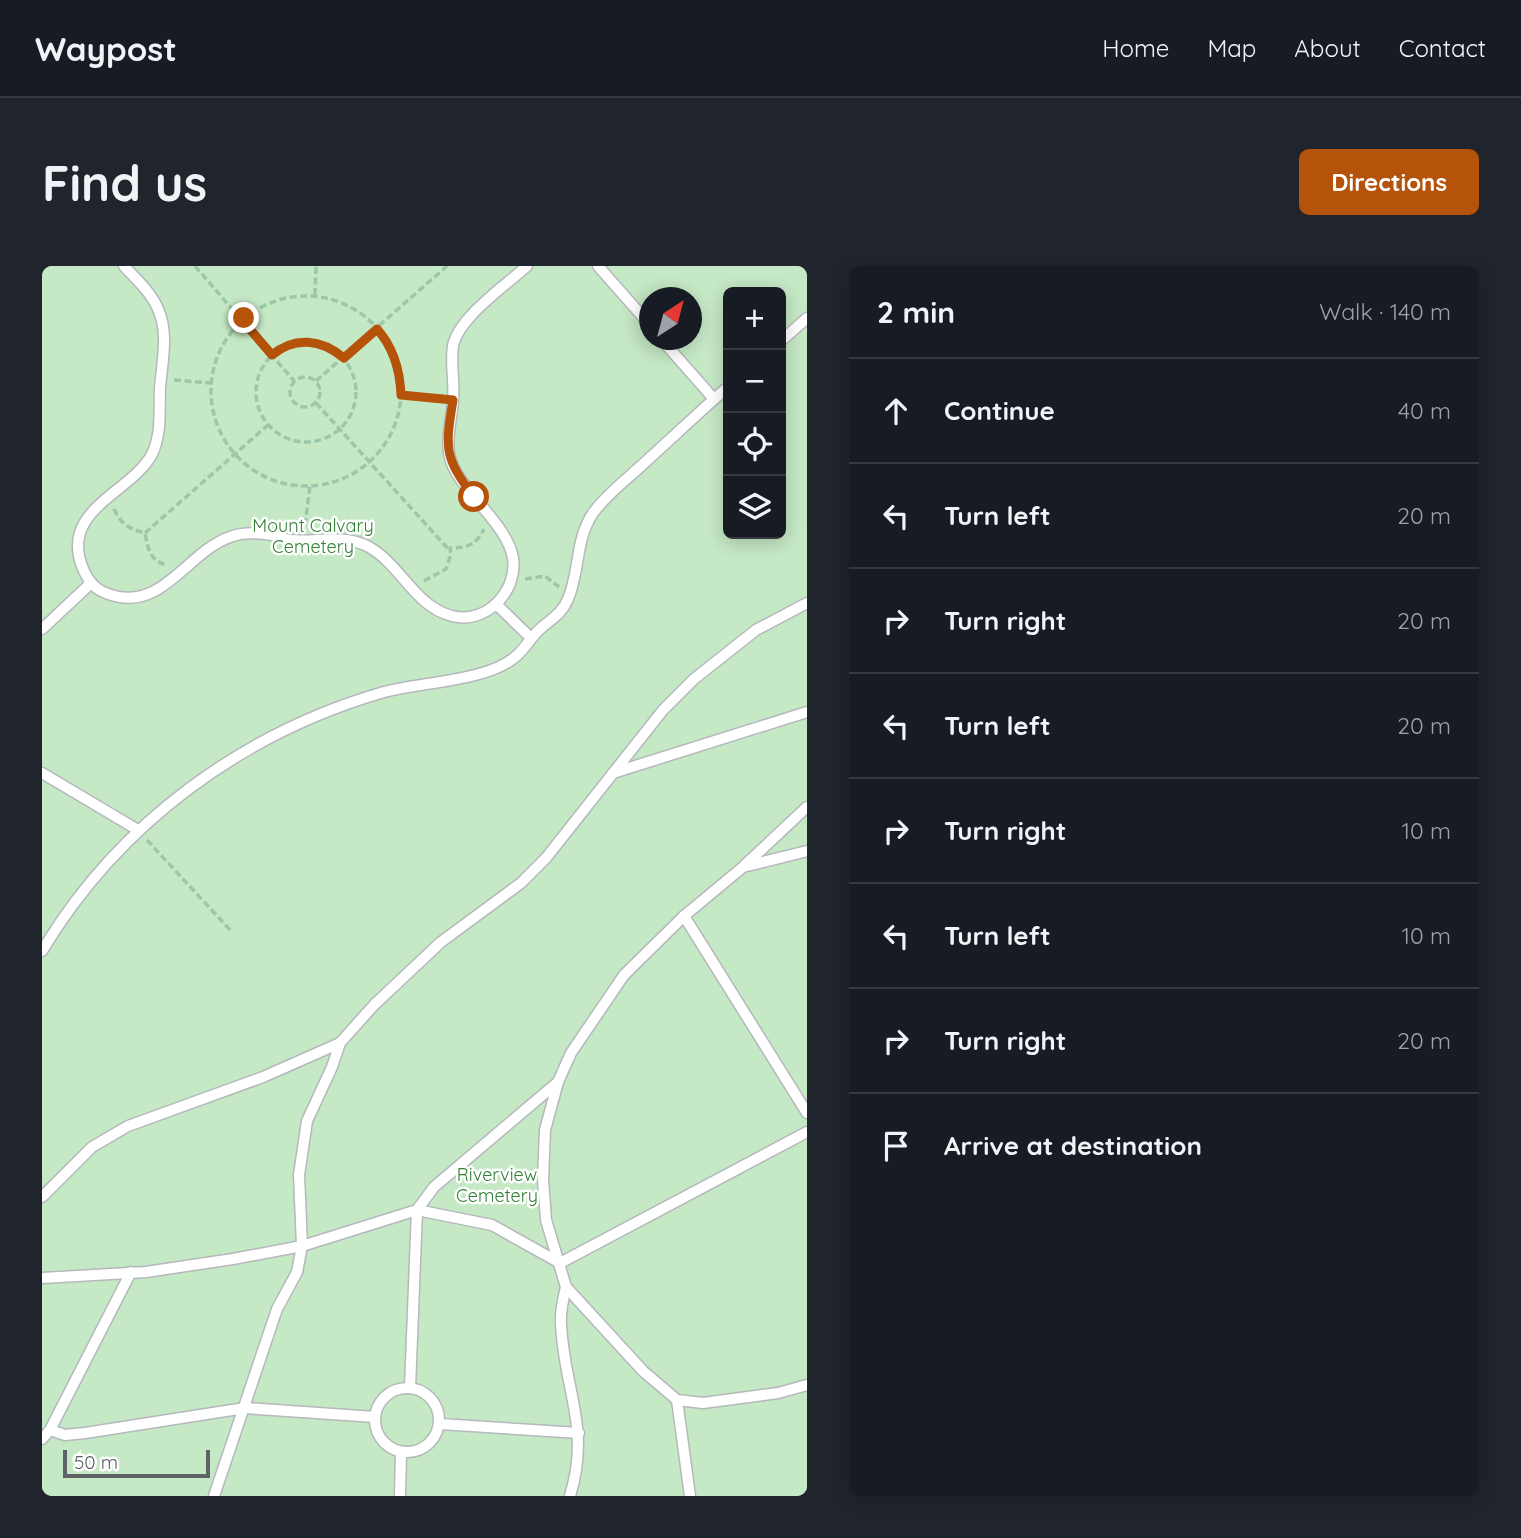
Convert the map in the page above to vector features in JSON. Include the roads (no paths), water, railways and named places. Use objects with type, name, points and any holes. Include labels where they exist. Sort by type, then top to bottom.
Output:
[{"type":"lane","points":[[124,266],[147,291],[159,310],[164,331],[160,417],[152,454],[111,493],[82,526],[78,545],[80,562],[90,584],[103,593],[124,598],[146,597],[208,549],[234,535],[355,541],[370,547],[402,576],[418,597],[455,617],[474,616],[491,609],[503,597],[513,570],[513,555],[487,514],[456,474],[448,457],[453,400],[453,343],[466,322],[527,266]]},
{"type":"lane","points":[[598,266],[639,313]]},
{"type":"lane","points":[[786,336],[807,317]]},
{"type":"lane","points":[[671,350],[714,399]]},
{"type":"lane","points":[[42,951],[84,887],[138,830],[203,778],[295,723],[341,705],[393,690],[499,668],[515,657],[541,628],[558,616],[568,599],[580,541],[595,511],[723,391]]},
{"type":"lane","points":[[42,629],[90,584]]},
{"type":"lane","points":[[214,1496],[277,1309],[297,1272],[302,1246],[299,1175],[307,1121],[340,1044],[374,1005],[441,942],[521,883],[546,858],[663,710],[694,679],[756,630],[807,603]]},
{"type":"lane","points":[[496,604],[531,638]]},
{"type":"lane","points":[[613,773],[807,712]]},
{"type":"lane","points":[[42,773],[138,830]]},
{"type":"lane","points":[[570,1496],[578,1458],[579,1433],[561,1323],[566,1287],[546,1220],[543,1178],[545,1130],[558,1082],[576,1044],[624,975],[704,897],[743,867],[807,807]]},
{"type":"lane","points":[[743,867],[807,851]]},
{"type":"lane","points":[[684,916],[807,1113]]},
{"type":"lane","points":[[42,1197],[92,1147],[128,1126],[263,1077],[340,1044]]},
{"type":"lane","points":[[410,1388],[417,1210],[434,1187],[558,1082]]},
{"type":"lane","points":[[560,1262],[807,1132]]},
{"type":"lane","points":[[42,1278],[131,1272],[233,1259],[302,1246],[417,1210],[492,1225],[560,1262]]},
{"type":"lane","points":[[46,1435],[131,1272]]},
{"type":"lane","points":[[566,1287],[643,1371],[677,1400],[703,1403],[778,1394],[807,1385]]},
{"type":"lane","points":[[400,1388],[410,1388],[429,1396],[436,1404],[440,1424],[430,1443],[412,1452],[401,1452],[384,1443],[379,1436],[374,1417],[383,1399],[400,1388]]},
{"type":"lane","points":[[677,1400],[690,1496]]},
{"type":"lane","points":[[46,1435],[85,1433],[245,1408],[374,1417]]},
{"type":"lane","points":[[440,1424],[579,1433]]},
{"type":"lane","points":[[400,1496],[401,1452]]},
{"type":"park label","name":"Mount Calvary Cemetery","points":[[313,536]]},
{"type":"park label","name":"Riverview Cemetery","points":[[497,1185]]}]
